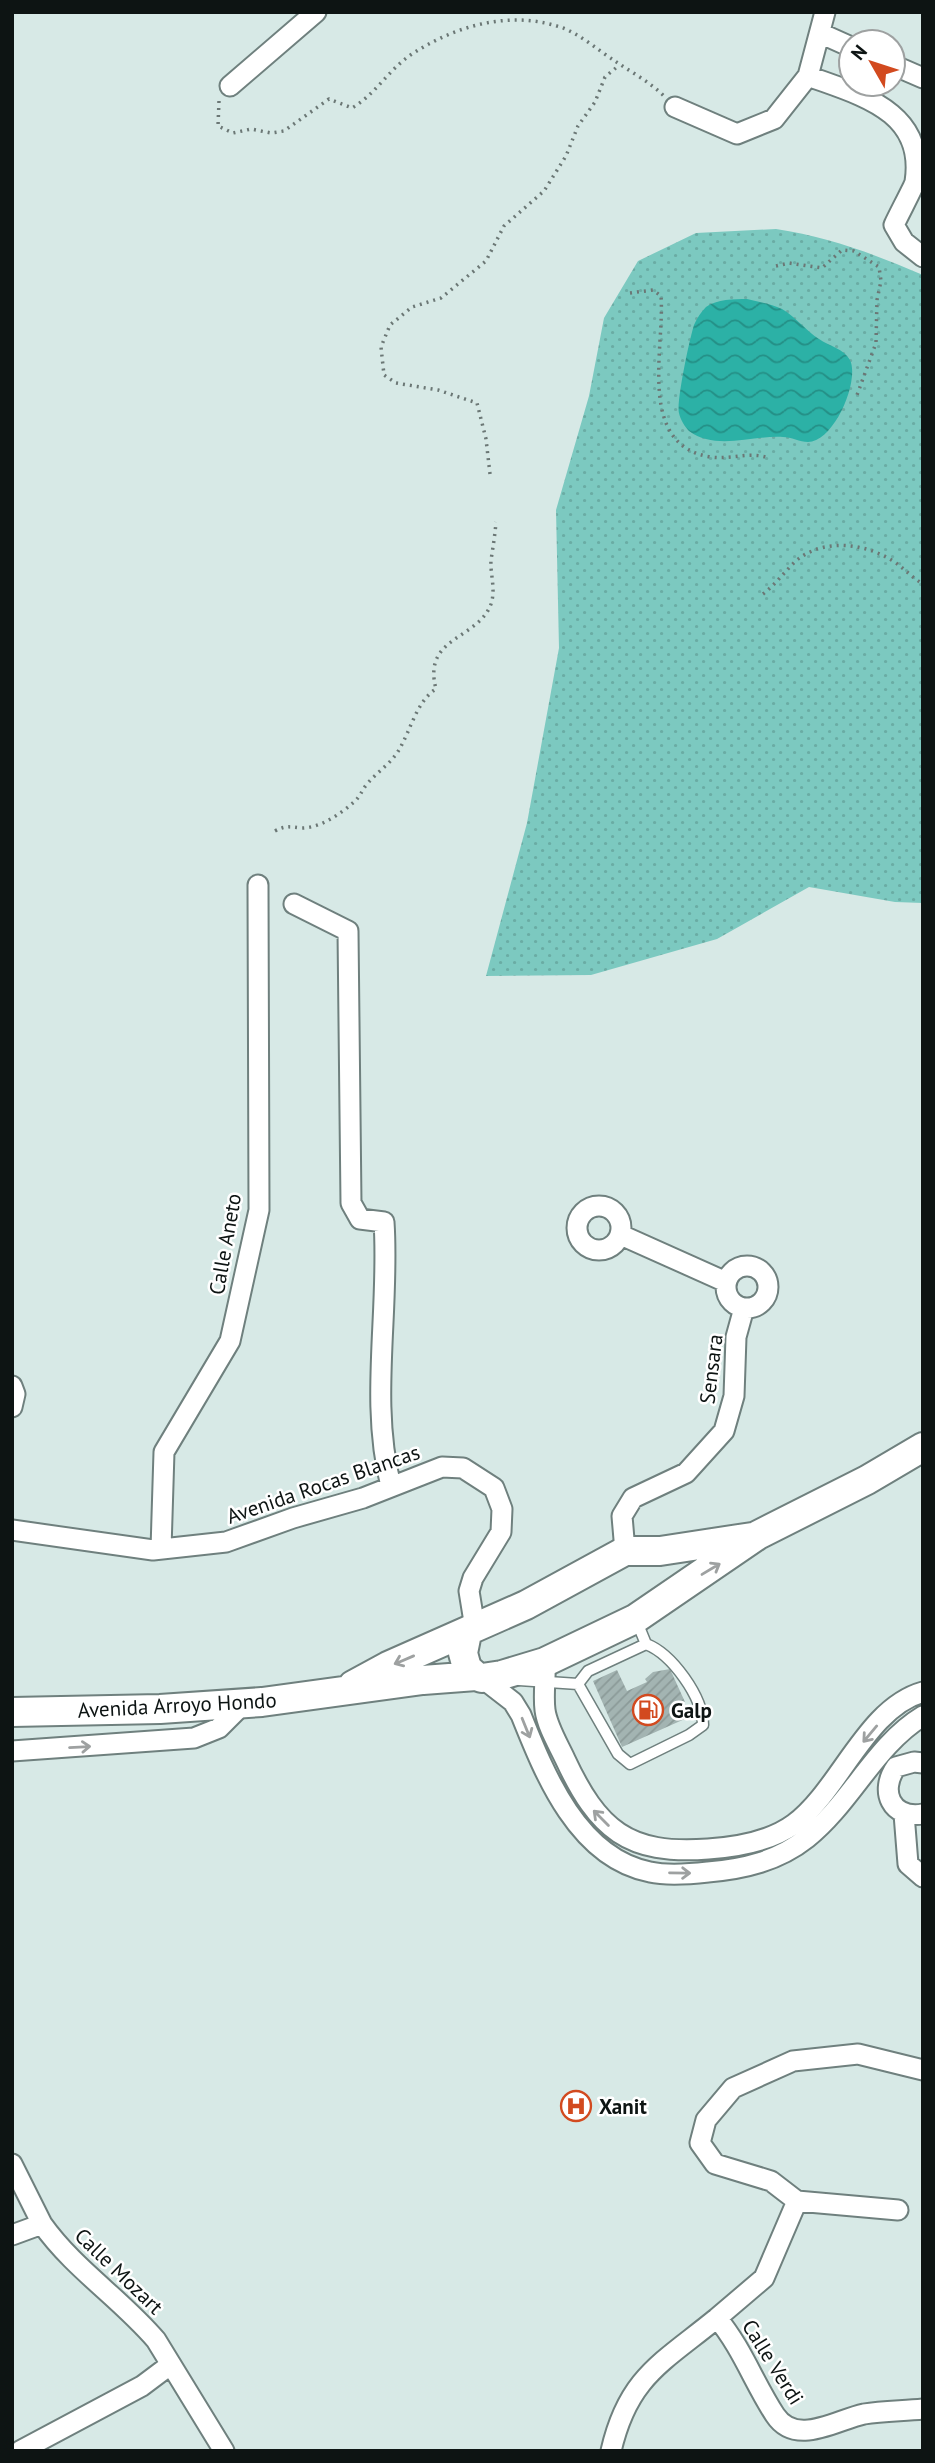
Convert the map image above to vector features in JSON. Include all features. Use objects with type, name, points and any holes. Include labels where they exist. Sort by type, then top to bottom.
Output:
[{"type":"main road","points":[[661,1600],[726,1560],[758,1535],[867,1480],[923,1447]]},
{"type":"main road","points":[[636,1552],[758,1535]]},
{"type":"main road","points":[[636,1552],[662,1582],[661,1600]]},
{"type":"main road","name":"Avenida Arroyo Hondo","points":[[341,1692],[388,1667],[636,1552]]},
{"type":"main road","name":"Avenida Arroyo Hondo","points":[[12,1712],[160,1709],[244,1703],[546,1673],[635,1619],[661,1600]]},
{"type":"main road","points":[[471,1630],[463,1653],[467,1668],[487,1677]]},
{"type":"street","points":[[231,85],[316,12]]},
{"type":"street","points":[[675,107],[737,134],[774,119],[808,76],[822,34],[825,12]]},
{"type":"street","points":[[822,34],[837,41]]},
{"type":"street","points":[[808,76],[871,99],[896,115],[915,157],[915,184],[904,200],[894,225],[904,242],[923,257]]},
{"type":"street","name":"Calle Aneto","points":[[161,1549],[164,1452],[230,1341],[259,1210],[258,885]]},
{"type":"street","points":[[294,904],[348,931],[351,1203],[360,1219],[384,1222],[386,1256],[382,1402],[385,1465],[391,1486]]},
{"type":"street","points":[[621,1235],[726,1282],[732,1302],[744,1308],[763,1301],[768,1288],[764,1275],[747,1266],[734,1271],[726,1282]]},
{"type":"street","name":"Sensara","points":[[636,1552],[622,1516],[633,1499],[686,1473],[724,1431],[734,1396],[736,1337],[744,1308]]},
{"type":"street","points":[[12,1386],[15,1394],[12,1407]]},
{"type":"street","name":"Avenida Rocas Blancas","points":[[12,1530],[161,1549],[226,1542],[442,1467],[463,1468],[494,1488],[502,1509],[501,1532],[473,1578],[469,1591],[471,1630]]},
{"type":"street","points":[[546,1673],[545,1712],[575,1781],[592,1808],[635,1844],[658,1850],[727,1848],[763,1839],[793,1825],[817,1801],[894,1707],[923,1692]]},
{"type":"street","points":[[487,1677],[517,1709],[558,1796],[576,1823],[624,1864],[651,1872],[729,1870],[772,1860],[805,1840],[832,1817],[896,1737],[923,1716]]},
{"type":"street","points":[[12,1751],[194,1738],[219,1728],[244,1703]]},
{"type":"street","points":[[896,1737],[914,1763],[896,1767],[887,1786],[891,1804],[914,1814],[908,1864],[923,1877]]},
{"type":"street","points":[[861,1780],[887,1786]]},
{"type":"street","points":[[898,2210],[797,2201],[771,2181],[715,2164],[700,2143],[706,2120],[733,2088],[793,2061],[858,2054],[923,2070]]},
{"type":"street","name":"Calle Mozart","points":[[12,2164],[57,2245],[93,2281],[143,2324],[156,2340],[225,2451]]},
{"type":"street","points":[[718,2318],[764,2278],[797,2201]]},
{"type":"street","points":[[12,2235],[43,2224]]},
{"type":"street","name":"Calle Verdi","points":[[611,2451],[621,2412],[635,2387],[718,2318],[736,2342],[777,2419],[798,2431],[824,2428],[863,2414],[923,2409]]},
{"type":"street","points":[[20,2451],[142,2386],[170,2365]]},
{"type":"lane","points":[[546,1673],[578,1684],[618,1754],[629,1764],[689,1735],[703,1725],[703,1711],[669,1657],[646,1644],[635,1619]]},
{"type":"lane","points":[[578,1684],[588,1671],[646,1644]]},
{"type":"path","points":[[231,85],[219,101],[218,126],[233,133],[251,129],[271,133],[284,131],[329,99],[352,108],[368,98],[395,67],[451,31],[486,22],[524,21],[562,27],[651,85],[675,107]]},
{"type":"path","points":[[490,474],[486,439],[477,403],[438,390],[396,383],[384,375],[381,347],[390,325],[412,307],[441,298],[486,261],[504,226],[544,191],[595,102],[605,77],[617,67]]},
{"type":"path","points":[[776,266],[789,263],[822,268],[842,250],[854,251],[879,267],[881,281],[877,300],[877,344],[857,395]]},
{"type":"path","points":[[630,293],[653,290],[661,296],[659,403],[671,433],[683,448],[711,457],[755,453],[769,458]]},
{"type":"path","points":[[275,831],[287,825],[302,828],[326,821],[358,799],[367,784],[386,768],[401,747],[406,729],[427,695],[436,689],[432,673],[442,647],[464,632],[491,605],[491,562],[496,522]]},
{"type":"path","points":[[762,594],[805,555],[814,550],[841,545],[874,550],[923,584]]},
{"type":"shaded area","points":[[776,229],[851,247],[923,275],[923,903],[895,902],[809,887],[717,939],[591,975],[486,976],[527,823],[559,648],[556,510],[589,396],[604,318],[638,261],[696,233]]},
{"type":"water","points":[[747,299],[782,309],[814,336],[840,350],[850,360],[852,370],[848,395],[835,422],[818,439],[808,442],[786,437],[711,440],[689,431],[682,420],[679,413],[681,383],[696,320],[710,304]]},
{"type":"building","points":[[670,1669],[685,1702],[680,1703],[687,1718],[622,1747],[593,1681],[617,1670],[627,1691],[647,1682],[645,1679],[653,1672]]},
{"type":"place","name":"Galp","points":[[648,1710]]},
{"type":"place","name":"Xanit","points":[[576,2106]]}]
